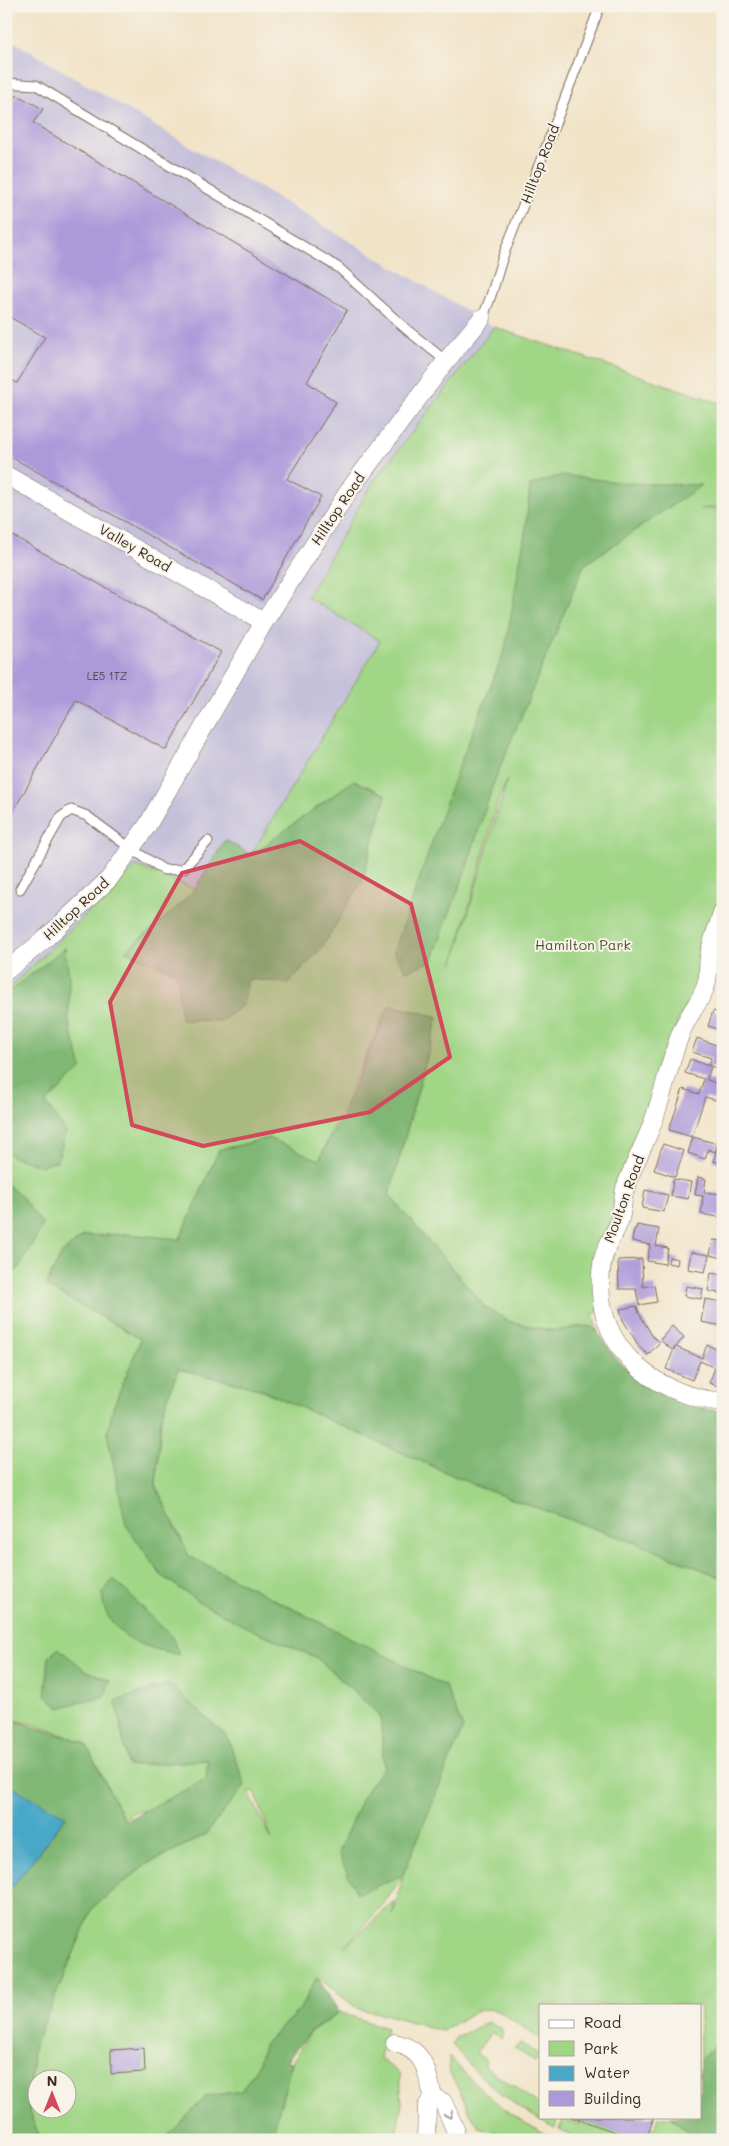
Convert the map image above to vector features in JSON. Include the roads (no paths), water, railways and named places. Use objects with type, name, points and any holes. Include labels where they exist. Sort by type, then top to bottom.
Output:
[{"type":"street","name":"Hilltop Road","points":[[6,971],[44,940],[109,880],[147,826],[264,622],[350,489],[446,361],[482,318]]},
{"type":"street","name":"Valley Road","points":[[6,475],[264,622]]},
{"type":"street","name":"Moulton Road","points":[[723,912],[710,948],[706,984],[680,1033],[667,1070],[657,1112],[626,1186],[619,1220],[605,1251],[601,1278],[602,1303],[606,1318],[620,1347],[636,1366],[655,1382],[671,1390],[700,1399],[723,1402]]},
{"type":"street","points":[[395,2043],[412,2048],[428,2073],[433,2098],[427,2106],[426,2140]]},
{"type":"street","points":[[433,2098],[443,2102],[455,2129],[456,2140]]},
{"type":"lane","name":"Hilltop Road","points":[[482,318],[489,305],[501,260],[537,174],[600,6]]},
{"type":"lane","points":[[6,84],[36,85],[339,268],[446,361]]},
{"type":"lane","points":[[20,889],[61,817],[71,810],[87,816],[130,848],[164,870],[183,869],[208,841]]},
{"type":"water","points":[[6,1784],[66,1816],[6,1895]]},
{"type":"park label","name":"Hamilton Park","points":[[583,945]]}]
